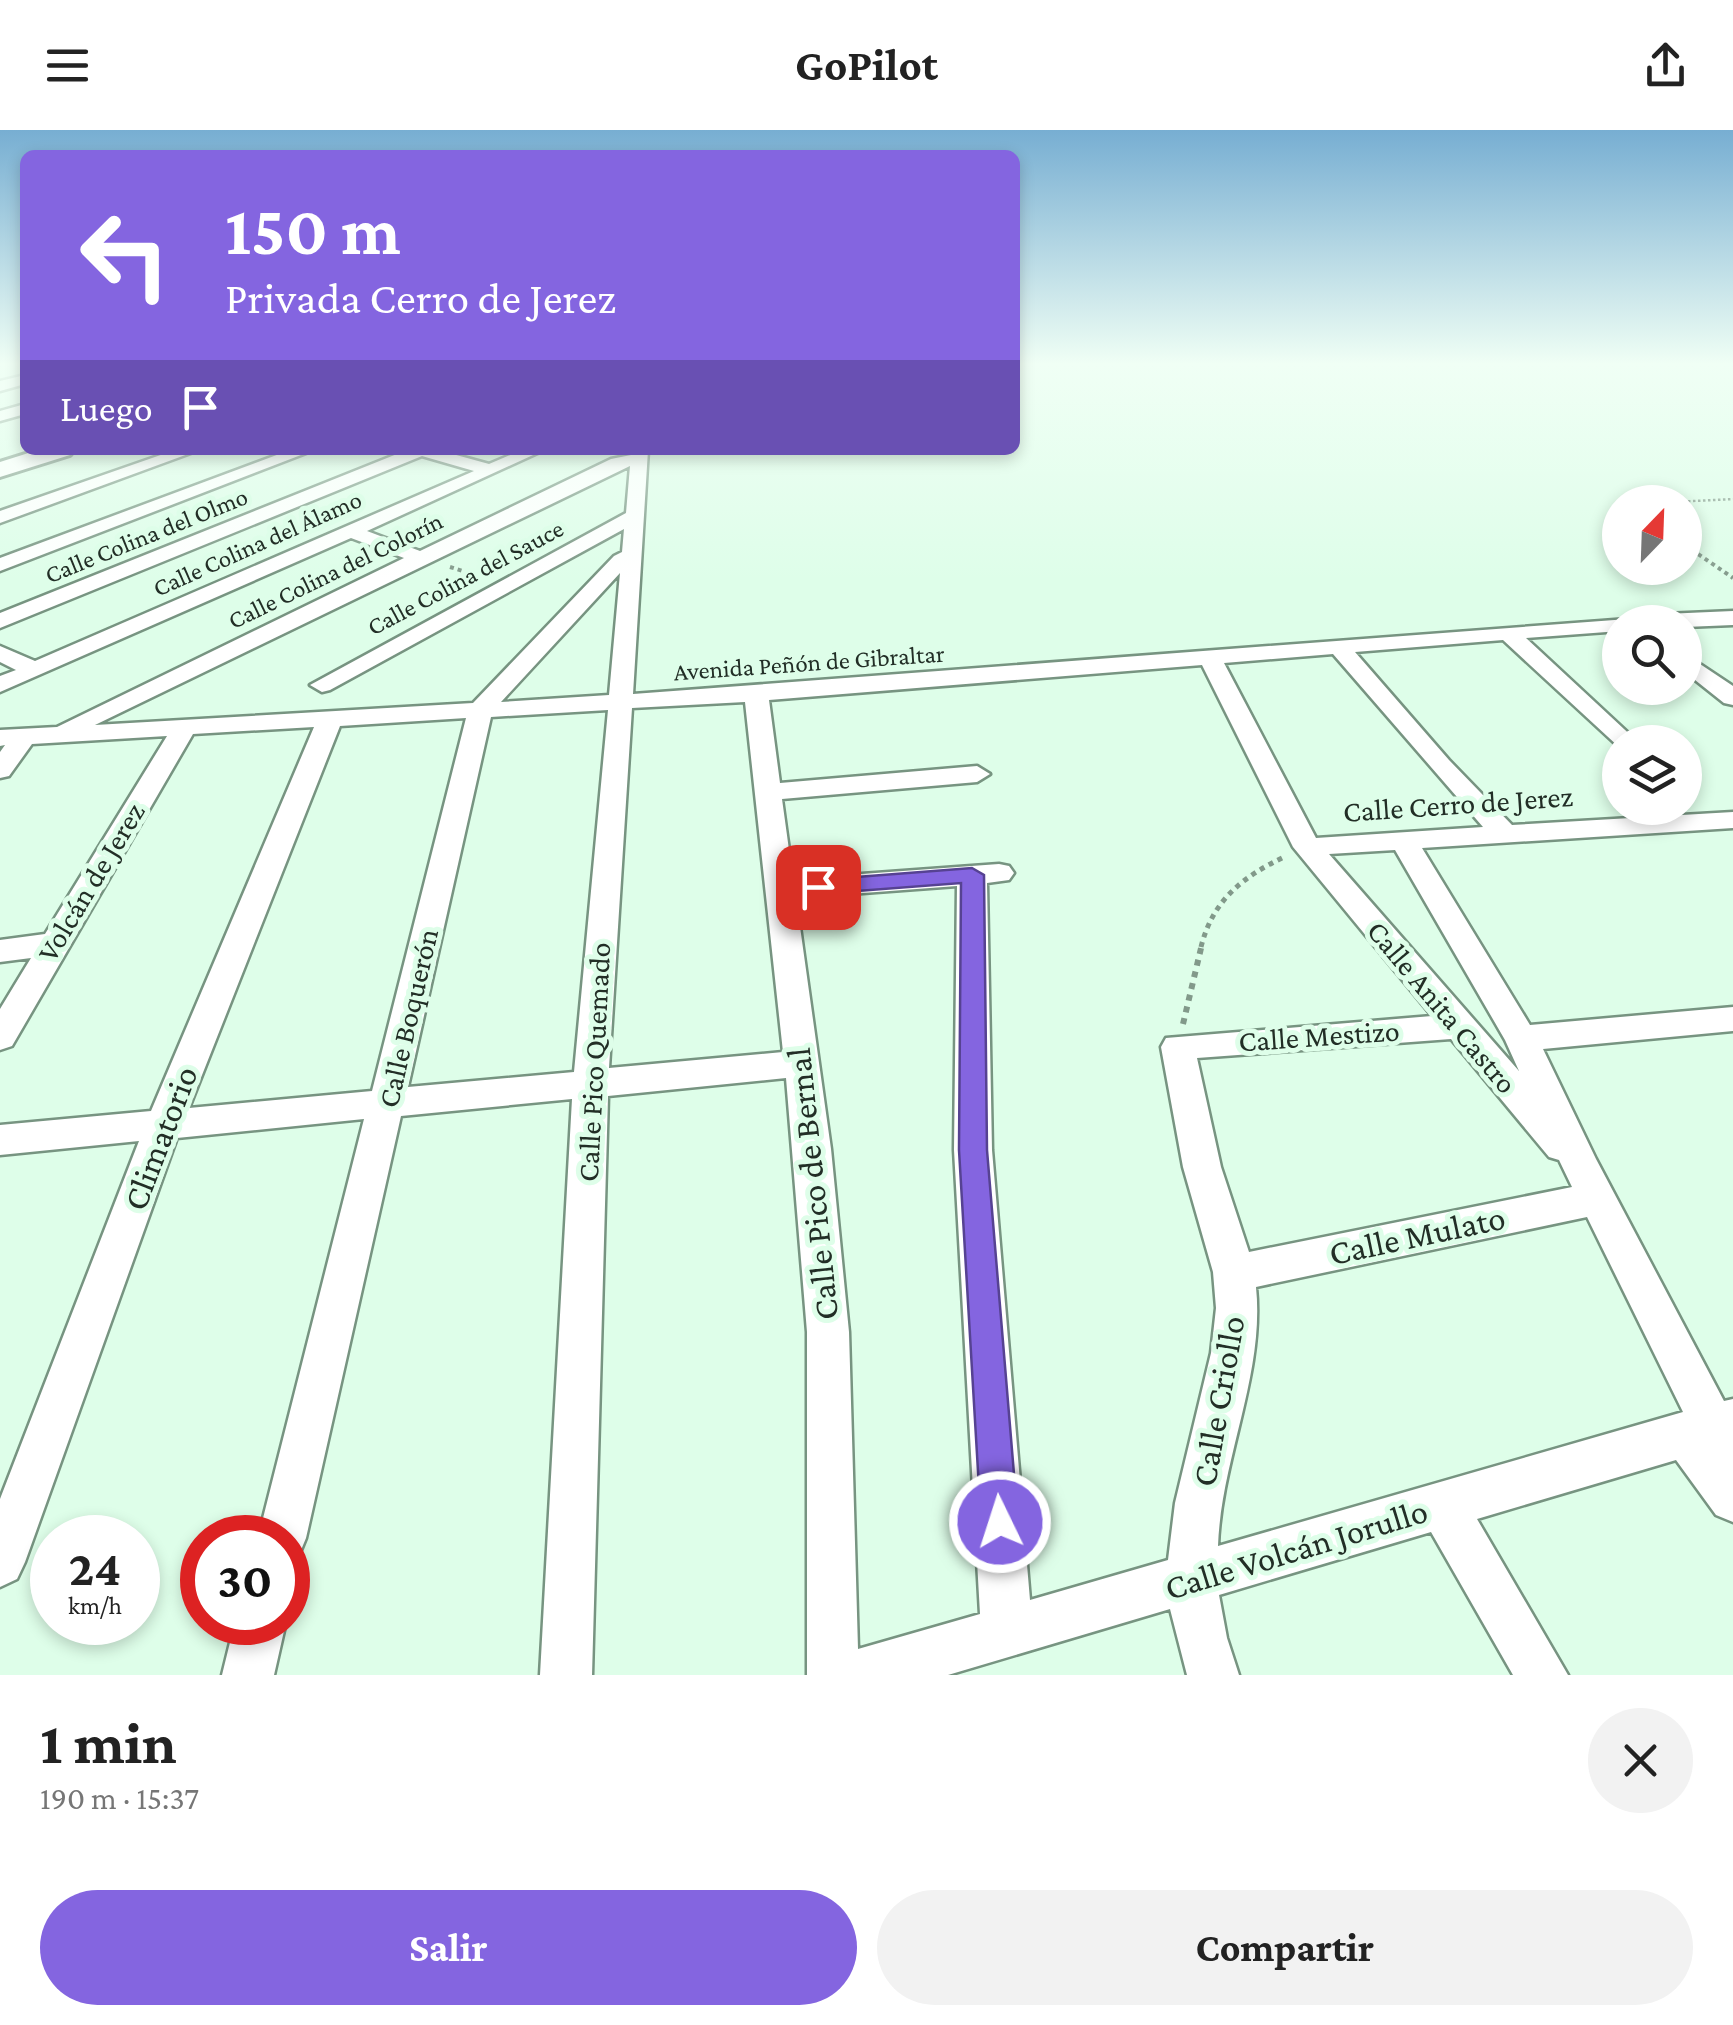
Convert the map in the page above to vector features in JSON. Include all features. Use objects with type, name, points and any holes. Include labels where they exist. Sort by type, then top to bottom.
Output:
[{"type":"main road","points":[[0,470],[46,455]]},
{"type":"street","points":[[0,517],[177,455]]},
{"type":"street","points":[[0,565],[293,455]]},
{"type":"street","name":"Calle Colina del Olmo","points":[[0,621],[409,455]]},
{"type":"street","points":[[438,455],[490,470]]},
{"type":"street","name":"Calle Colina del Álamo","points":[[0,685],[524,455]]},
{"type":"street","name":"Calle Colina del Colorín","points":[[56,734],[637,455]]},
{"type":"street","name":"Calle Pico Quemado","points":[[566,1675],[591,1082],[640,455]]},
{"type":"street","name":"Calle Colina del Sauce","points":[[326,702],[509,585],[634,516]]},
{"type":"street","points":[[351,532],[422,558]]},
{"type":"street","name":"Calle Boquerón","points":[[288,1515],[481,709],[621,560],[633,556]]},
{"type":"street","points":[[1702,619],[1733,618]]},
{"type":"street","name":"Avenida Peñón de Gibraltar","points":[[12,737],[185,727],[326,702],[481,709],[756,694],[1602,626]]},
{"type":"street","points":[[1511,636],[1608,725]]},
{"type":"street","points":[[1337,645],[1440,766],[1504,832]]},
{"type":"street","points":[[0,653],[34,670]]},
{"type":"street","name":"Calle Anita Castro","points":[[1209,656],[1306,847],[1590,1182]]},
{"type":"street","points":[[1702,675],[1733,698]]},
{"type":"street","name":"Calle Pico de Bernal","points":[[756,694],[812,1150],[828,1332],[833,1675]]},
{"type":"street","name":"Climatorio","points":[[0,1562],[326,702]]},
{"type":"street","name":"Volcán de Jerez","points":[[0,1037],[185,727]]},
{"type":"street","points":[[0,770],[12,737]]},
{"type":"street","points":[[766,792],[977,774]]},
{"type":"street","name":"Calle Cerro de Jerez","points":[[1306,847],[1722,821]]},
{"type":"street","name":"Calle Anita Castro","points":[[1404,840],[1521,1038],[1716,1433],[1733,1498]]},
{"type":"street","points":[[779,890],[986,874],[973,1150],[1008,1633]]},
{"type":"street","points":[[0,951],[53,944]]},
{"type":"street","points":[[1521,1038],[1733,1019]]},
{"type":"street","name":"Calle Mestizo","points":[[1178,1047],[1460,1026]]},
{"type":"street","name":"Calle Criollo","points":[[1178,1047],[1202,1166],[1236,1273],[1238,1312],[1231,1360],[1202,1491],[1189,1582],[1193,1614],[1213,1675]]},
{"type":"street","points":[[0,1140],[799,1064]]},
{"type":"street","name":"Calle Mulato","points":[[1236,1273],[1590,1182]]},
{"type":"street","name":"Calle Volcán Jorullo","points":[[882,1671],[1442,1505],[1716,1433]]},
{"type":"street","points":[[1442,1505],[1542,1675]]},
{"type":"street","points":[[248,1675],[255,1645]]},
{"type":"path","points":[[1702,501],[1733,500]]},
{"type":"path","points":[[1702,557],[1733,578]]},
{"type":"path","points":[[422,558],[509,585]]},
{"type":"path","points":[[1178,1047],[1207,923],[1246,875],[1306,847]]},
{"type":"route","points":[[818,887],[972,875],[973,1150],[1000,1522]]}]
